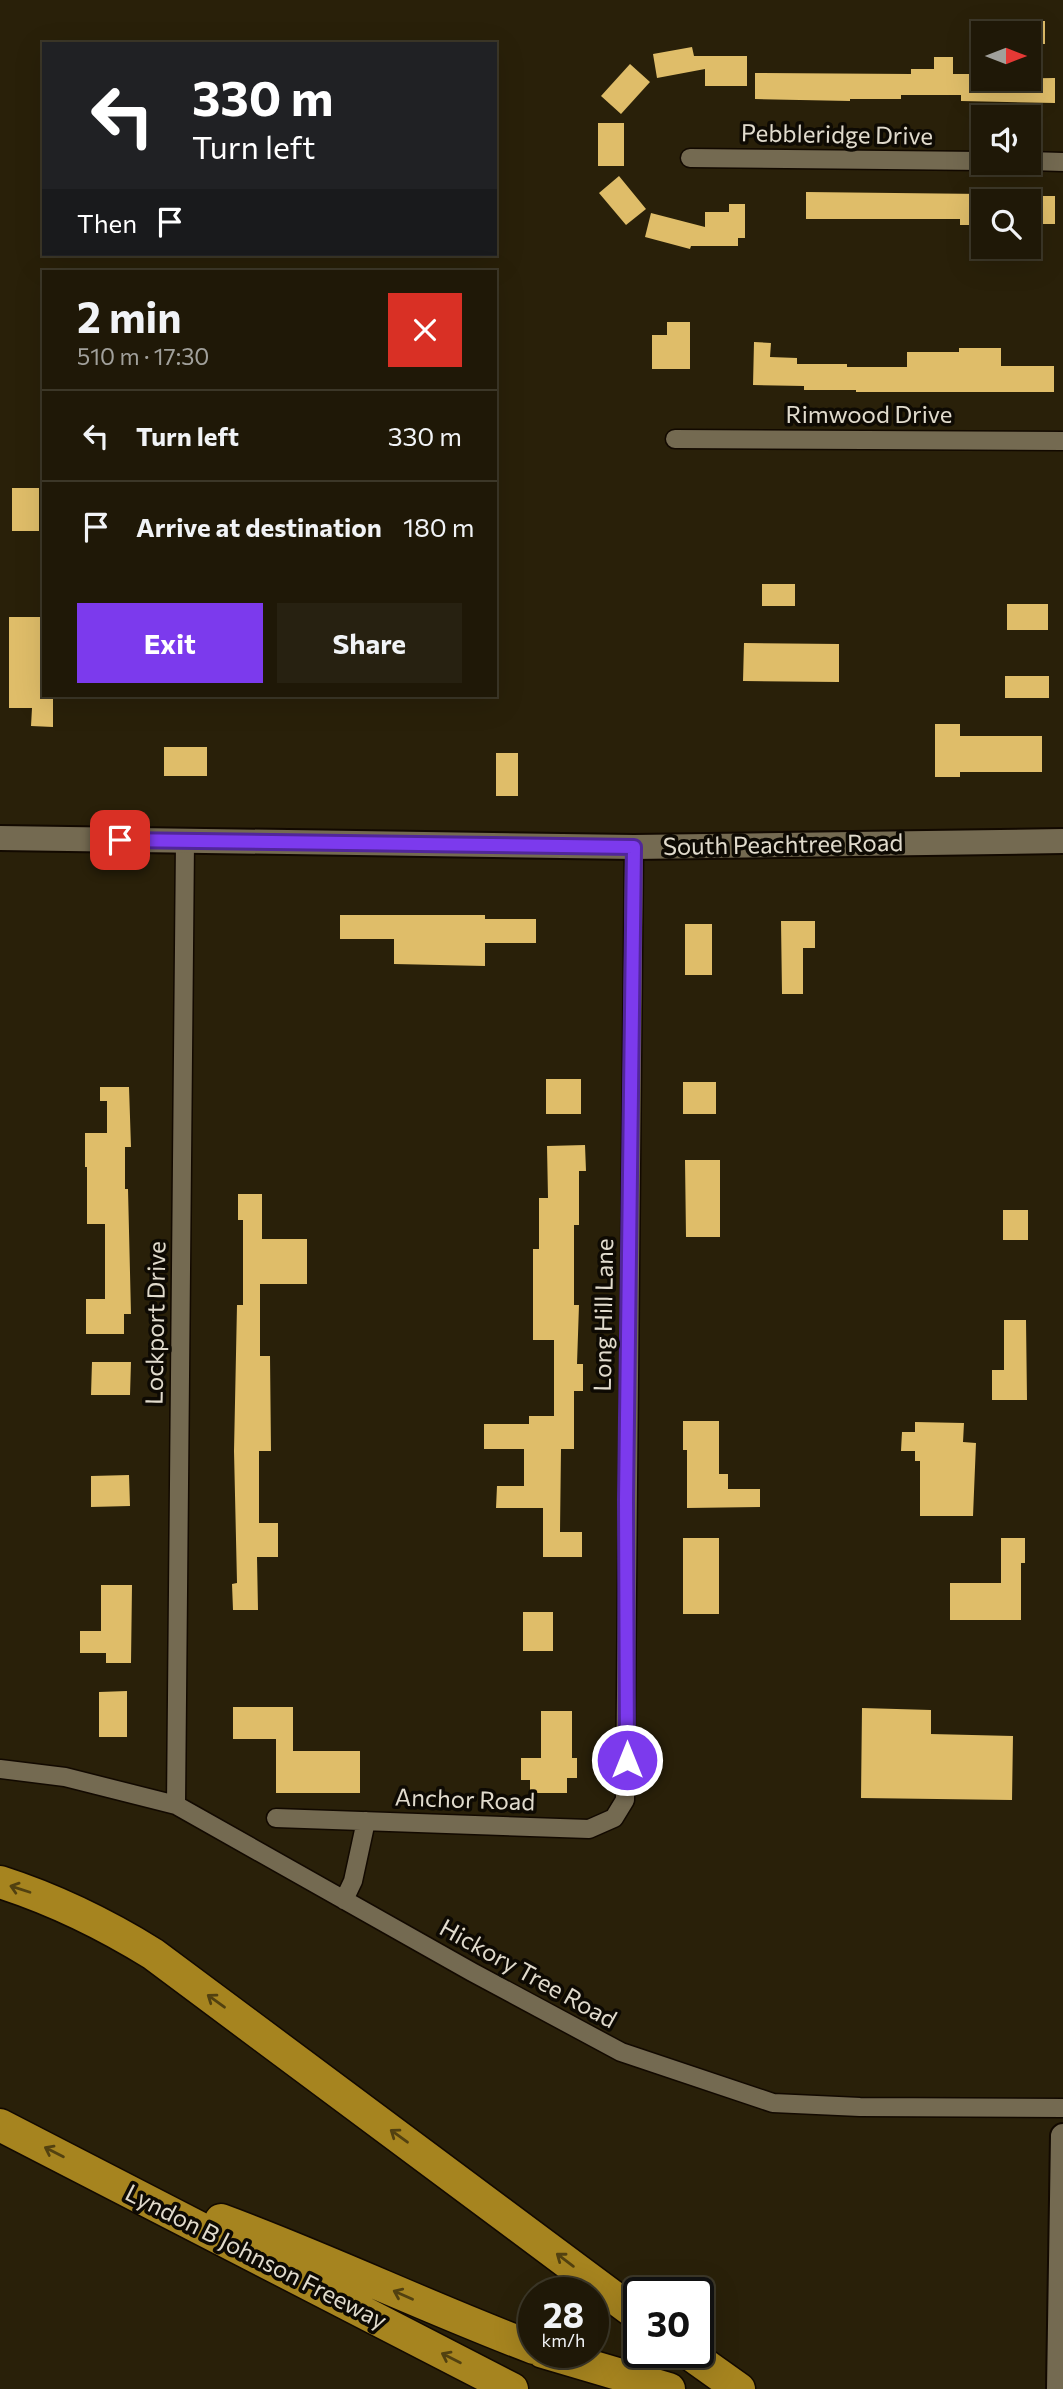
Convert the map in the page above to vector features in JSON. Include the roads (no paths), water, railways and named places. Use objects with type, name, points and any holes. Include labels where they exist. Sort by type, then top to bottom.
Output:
[{"type":"highway","points":[[0,1882],[50,1898],[105,1924],[153,1954],[623,2304]]},
{"type":"highway","name":"Lyndon B Johnson Freeway","points":[[0,2125],[512,2389]]},
{"type":"highway","points":[[91,2171],[289,2245],[465,2322],[518,2342]]},
{"type":"highway","points":[[597,2368],[669,2389]]},
{"type":"highway","points":[[709,2368],[739,2389]]},
{"type":"main road","name":"South Peachtree Road","points":[[0,838],[634,847],[1063,841]]},
{"type":"main road","points":[[1059,2389],[1063,2136]]},
{"type":"street","name":"Pebbleridge Drive","points":[[690,158],[971,161]]},
{"type":"street","points":[[1041,161],[1063,162]]},
{"type":"street","name":"Rimwood Drive","points":[[675,439],[1063,441]]},
{"type":"street","name":"Lockport Drive","points":[[176,1805],[185,841]]},
{"type":"street","name":"Long Hill Lane","points":[[627,1784],[626,1500],[634,847]]},
{"type":"street","name":"Hickory Tree Road","points":[[0,1769],[65,1777],[176,1805],[621,2052],[774,2103],[860,2107],[1063,2108]]},
{"type":"street","name":"Anchor Road","points":[[276,1818],[589,1829],[614,1818],[625,1800],[627,1784]]},
{"type":"street","points":[[344,1900],[354,1881],[366,1821]]}]
